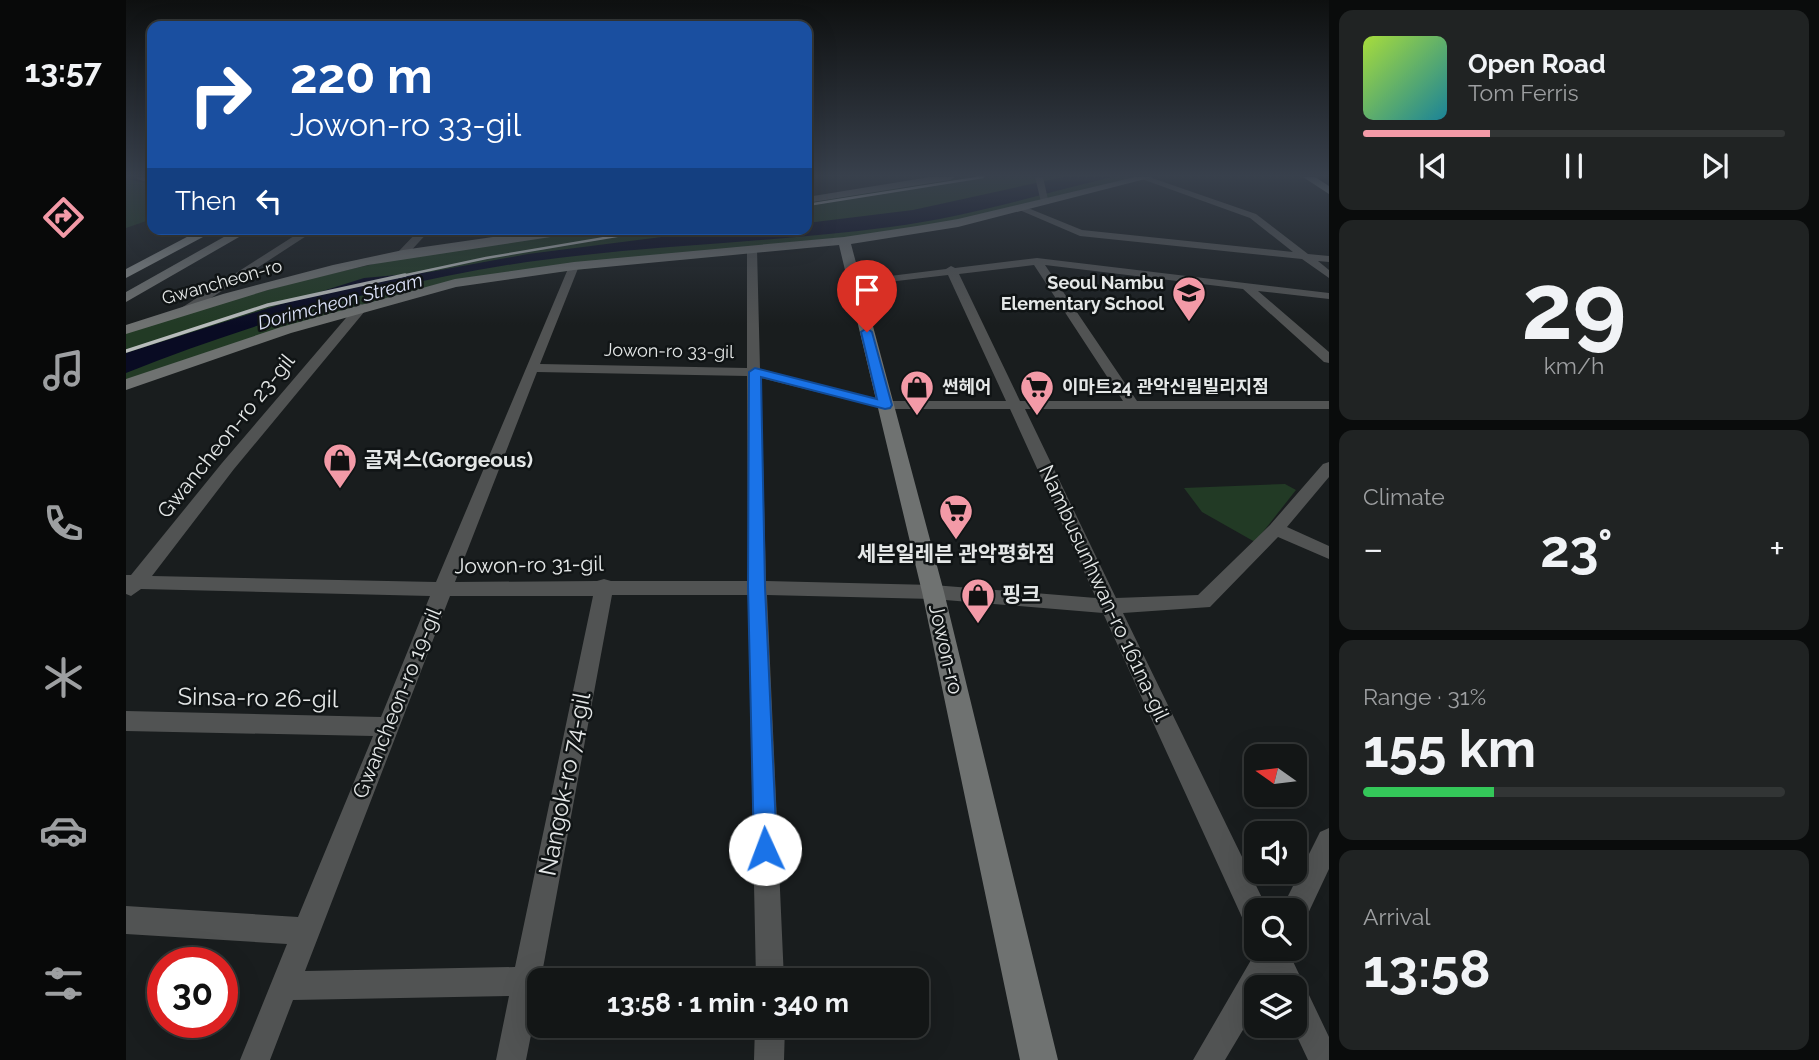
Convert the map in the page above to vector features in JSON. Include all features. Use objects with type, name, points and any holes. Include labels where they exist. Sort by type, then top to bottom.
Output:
[{"type":"main road","points":[[126,385],[226,349],[361,308],[455,284],[575,265],[844,241],[936,226]]},
{"type":"main road","points":[[126,263],[180,235]]},
{"type":"main road","points":[[126,274],[201,235]]},
{"type":"main road","points":[[126,289],[224,235]]},
{"type":"main road","points":[[126,298],[236,235]]},
{"type":"main road","name":"Gwancheon-ro","points":[[126,330],[184,310],[300,278],[499,235]]},
{"type":"main road","name":"Jowon-ro","points":[[844,241],[933,592],[1039,1060]]},
{"type":"street","points":[[1064,226],[1080,233],[1329,259]]},
{"type":"street","points":[[1267,226],[1329,275]]},
{"type":"street","points":[[184,310],[303,235]]},
{"type":"street","points":[[402,254],[420,235]]},
{"type":"street","points":[[752,249],[757,587],[770,968]]},
{"type":"street","points":[[855,283],[951,269],[1037,261],[1329,296]]},
{"type":"street","points":[[1037,261],[1133,405]]},
{"type":"street","name":"Gwancheon-ro 19-gil","points":[[255,1060],[575,265]]},
{"type":"street","name":"Nambusunhwan-ro 161na-gil","points":[[951,269],[1248,898]]},
{"type":"street","points":[[1247,286],[1329,359]]},
{"type":"street","name":"Gwancheon-ro 23-gil","points":[[129,586],[361,308]]},
{"type":"street","name":"Jowon-ro 33-gil","points":[[533,369],[755,372],[885,405],[1329,405]]},
{"type":"street","name":"Jowon-ro 31-gil","points":[[129,586],[443,589],[757,587],[933,592],[1110,606],[1203,602],[1276,529],[1329,467]]},
{"type":"street","points":[[1276,529],[1329,553]]},
{"type":"street","name":"Nangok-ro 74-gil","points":[[534,968],[604,586]]},
{"type":"street","name":"Sinsa-ro 26-gil","points":[[126,722],[388,727]]},
{"type":"street","points":[[1302,898],[1327,851]]},
{"type":"street","points":[[126,920],[306,931]]},
{"type":"street","points":[[1208,1060],[1267,961]]},
{"type":"street","points":[[285,986],[527,981]]},
{"type":"street","name":"Nangok-ro 74-gil","points":[[511,1060],[527,1000]]},
{"type":"street","points":[[1307,1024],[1324,1060]]},
{"type":"street","points":[[769,1060],[770,1038]]},
{"type":"green space","points":[[812,226],[928,226],[836,240],[444,285],[126,383],[126,333],[183,313],[304,280],[391,260],[550,235],[812,235]]},
{"type":"green space","points":[[1285,484],[1296,490],[1255,542],[1202,512],[1184,488]]},
{"type":"water","name":"Dorimcheon Stream","points":[[812,226],[894,226],[800,237],[572,256],[476,270],[323,306],[174,354],[126,373],[126,353],[364,278],[430,272],[528,254],[677,235],[812,235]]},
{"type":"railway","points":[[397,277],[486,258],[622,235]]},
{"type":"railway","points":[[126,351],[268,305],[405,275]]},
{"type":"place","name":"Seoul Nambu Elementary School","points":[[1189,323]]},
{"type":"place","name":"썬헤어","points":[[917,417]]},
{"type":"place","name":"이마트24 관악신림빌리지점","points":[[1037,417]]},
{"type":"place","name":"골져스(Gorgeous)","points":[[340,490]]},
{"type":"place","name":"세븐일레븐 관악평화점","points":[[956,541]]},
{"type":"place","name":"핑크","points":[[978,625]]},
{"type":"route","points":[[765,849],[757,587],[755,372],[885,405],[867,332]]}]
